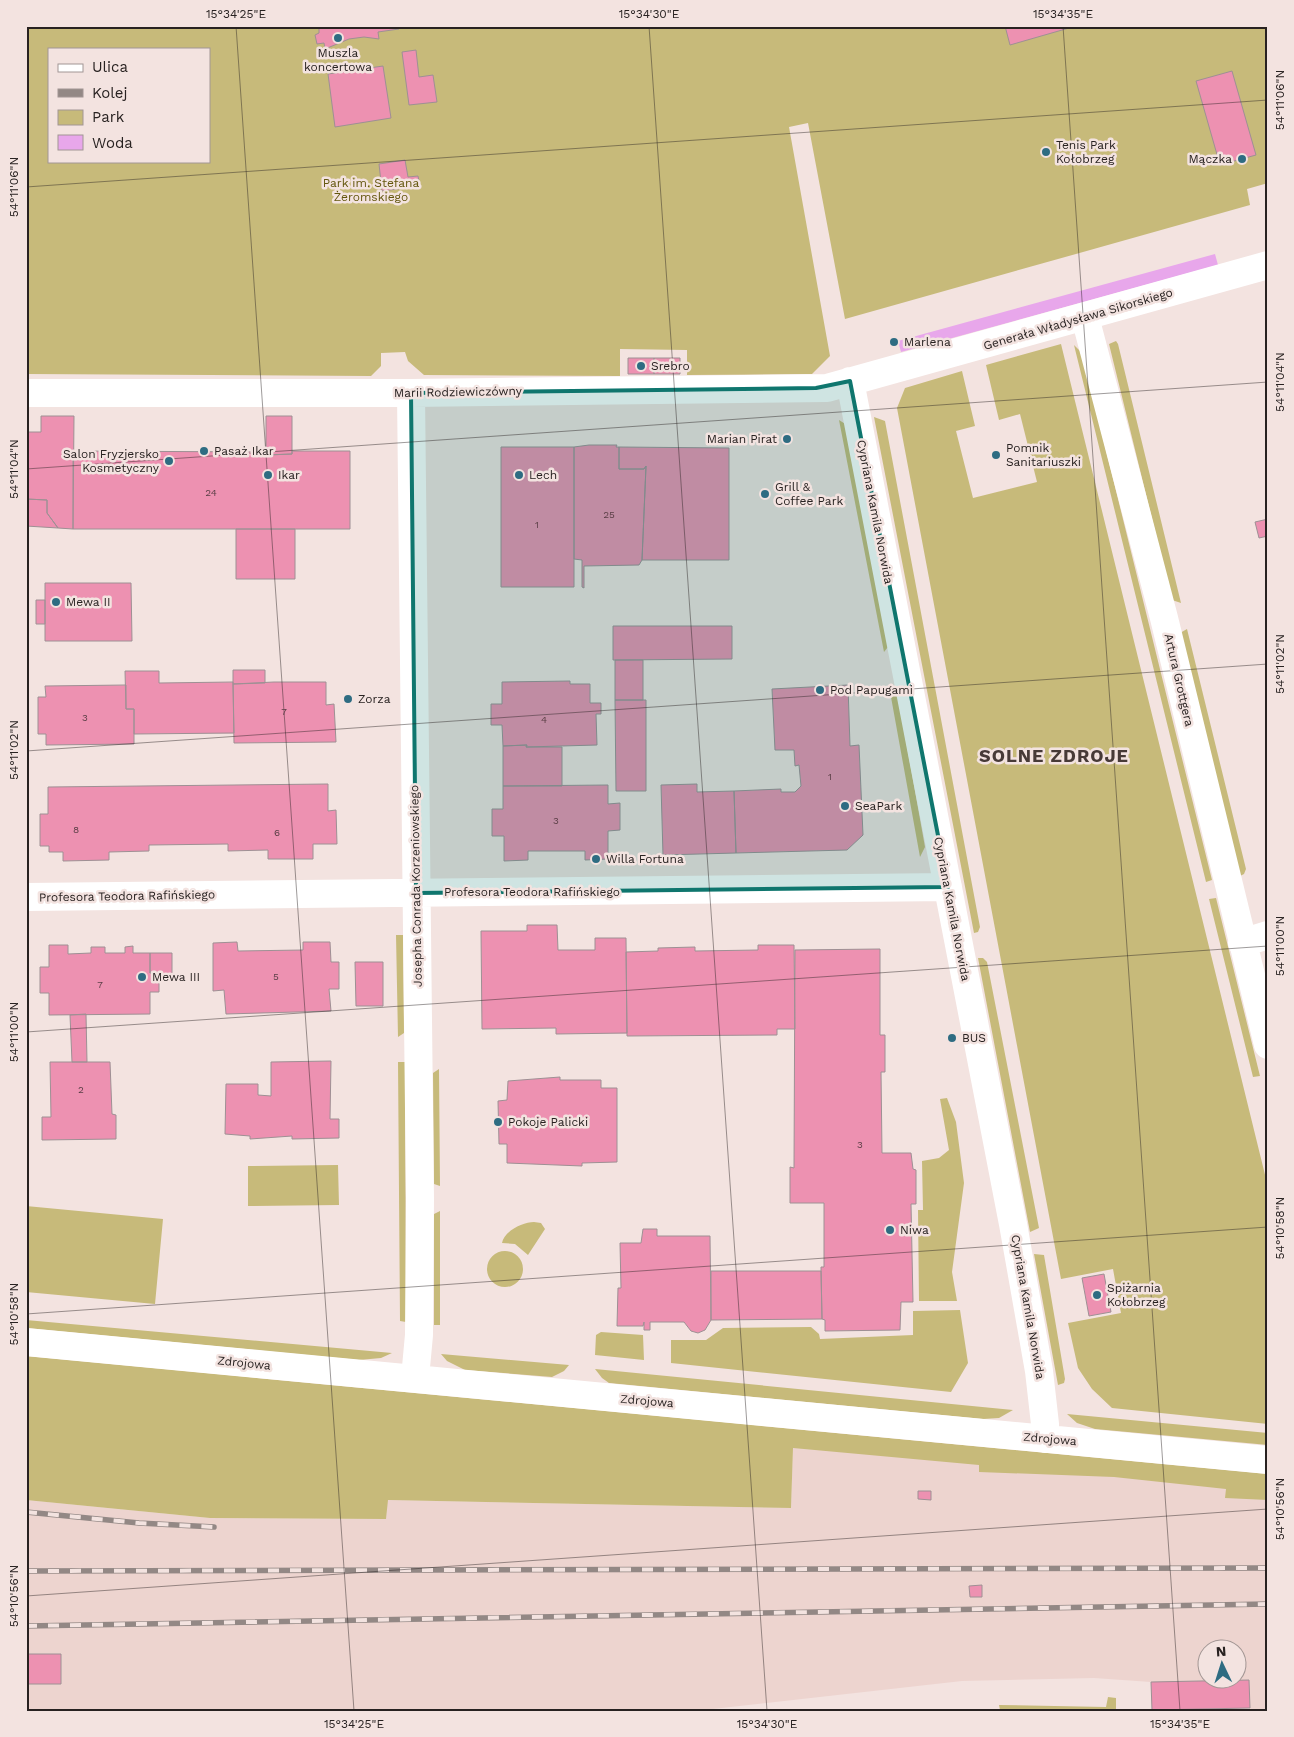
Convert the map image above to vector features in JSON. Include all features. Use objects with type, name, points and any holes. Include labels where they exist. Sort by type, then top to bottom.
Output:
[{"type":"street","name":"Generała Władysława Sikorskiego","points":[[888,372],[1268,264]]},
{"type":"street","name":"Artura Grottgera","points":[[1085,317],[1164,618],[1268,1045]]},
{"type":"street","name":"Marii Rodziewiczówny","points":[[26,393],[412,393],[816,388],[888,372]]},
{"type":"street","name":"Cypriana Kamila Norwida","points":[[850,381],[1039,1371],[1046,1424],[1045,1439]]},
{"type":"street","name":"Josepha Conrada Korzeniowskiego","points":[[412,393],[420,1209],[419,1335],[415,1378]]},
{"type":"street","name":"Profesora Teodora Rafińskiego","points":[[26,898],[948,887]]},
{"type":"street","points":[[1242,943],[1268,935]]},
{"type":"street","name":"Zdrojowa","points":[[26,1342],[1268,1460]]},
{"type":"highlighted area","points":[[850,381],[948,887],[416,893],[411,393],[816,388]]},
{"type":"shaded area","points":[[793,1445],[1135,1477],[1268,1493],[1268,1711],[1251,1711],[1249,1708],[1152,1710],[1151,1682],[1094,1678],[962,1681],[695,1711],[26,1711],[26,1500],[210,1518],[386,1519],[387,1500],[791,1508]]},
{"type":"green space","name":"Park im. Stefana Żeromskiego","points":[[26,26],[1268,26],[1268,183],[1247,189],[1250,205],[845,319],[808,123],[789,127],[830,356],[812,374],[687,375],[687,350],[620,349],[620,376],[424,375],[408,361],[405,352],[381,353],[381,366],[371,376],[26,374]]},
{"type":"green space","points":[[1116,341],[1181,603],[1172,600],[1109,344]]},
{"type":"green space","points":[[1061,344],[1268,1187],[1268,1424],[1112,1408],[1092,1389],[1078,1368],[1068,1323],[1121,1313],[1113,1269],[1061,1279],[897,408],[905,388],[962,371],[975,426],[956,431],[973,498],[1037,482],[1020,414],[999,420],[986,365]]},
{"type":"green space","points":[[1074,345],[1082,353],[1212,880],[1206,882]]},
{"type":"green space","points":[[874,417],[885,421],[980,927],[978,932],[974,933]]},
{"type":"green space","points":[[839,420],[847,425],[888,647],[884,652]]},
{"type":"green space","points":[[1187,629],[1246,869],[1244,874],[1240,876],[1180,633]]},
{"type":"green space","points":[[889,686],[897,691],[925,847],[920,857]]},
{"type":"green space","points":[[1216,898],[1260,1076],[1253,1077],[1209,899]]},
{"type":"green space","points":[[396,935],[403,935],[404,1033],[398,1037]]},
{"type":"green space","points":[[978,958],[983,958],[987,962],[1039,1228],[1030,1232]]},
{"type":"green space","points":[[398,1062],[405,1062],[406,1322],[400,1321]]},
{"type":"green space","points":[[439,1069],[440,1186],[434,1184],[433,1073]]},
{"type":"green space","points":[[947,1098],[956,1122],[964,1183],[952,1272],[957,1301],[919,1301],[918,1210],[923,1210],[922,1161],[939,1158],[949,1150],[940,1099]]},
{"type":"green space","points":[[338,1165],[339,1205],[248,1206],[248,1166]]},
{"type":"green space","points":[[26,1206],[163,1219],[155,1304],[26,1292]]},
{"type":"green space","points":[[440,1211],[440,1325],[434,1325],[434,1214]]},
{"type":"green space","points":[[534,1222],[541,1223],[545,1229],[528,1255],[515,1244],[502,1243],[510,1231]]},
{"type":"green space","points":[[505,1251],[512,1252],[518,1256],[522,1262],[522,1276],[518,1282],[512,1286],[505,1287],[498,1286],[492,1282],[488,1276],[487,1269],[488,1262],[492,1256],[498,1252]]},
{"type":"green space","points":[[1034,1254],[1044,1255],[1065,1379],[1064,1383],[1058,1385]]},
{"type":"green space","points":[[960,1310],[968,1363],[951,1392],[671,1363],[671,1340],[706,1340],[723,1328],[811,1327],[819,1334],[820,1339],[913,1335],[913,1311]]},
{"type":"green space","points":[[26,1320],[392,1353],[381,1358],[359,1360],[26,1328]]},
{"type":"green space","points":[[601,1332],[643,1335],[644,1360],[595,1355],[596,1335]]},
{"type":"green space","points":[[441,1354],[569,1365],[564,1371],[552,1377],[465,1370],[447,1361]]},
{"type":"green space","points":[[26,1356],[1268,1474],[1268,1500],[1225,1498],[1226,1489],[1114,1477],[979,1472],[979,1465],[793,1448],[791,1508],[388,1500],[386,1519],[210,1518],[26,1500]]},
{"type":"green space","points":[[595,1369],[1013,1410],[999,1418],[983,1419],[609,1383]]},
{"type":"green space","points":[[1067,1414],[1268,1433],[1268,1445],[1095,1429],[1077,1423]]},
{"type":"green space","points":[[1108,1697],[1116,1698],[1116,1711],[1000,1710],[999,1705],[1106,1707]]},
{"type":"water","points":[[1215,254],[1218,265],[901,352],[898,341]]},
{"type":"building","name":"Muszla koncertowa","points":[[319,26],[398,26],[399,29],[378,32],[379,39],[364,37],[349,39],[325,49],[324,43],[317,44],[315,35],[319,33]]},
{"type":"building","points":[[1005,26],[1076,26],[1010,45]]},
{"type":"building","points":[[416,50],[419,77],[433,75],[437,102],[409,105],[402,52]]},
{"type":"building","points":[[383,66],[391,118],[335,127],[328,74]]},
{"type":"building","points":[[1232,71],[1256,155],[1220,165],[1196,81]]},
{"type":"building","points":[[405,160],[408,177],[418,176],[420,186],[382,191],[379,164]]},
{"type":"building","name":"Srebro","points":[[628,358],[654,358],[654,374],[628,374]]},
{"type":"building","points":[[654,358],[680,358],[680,374],[654,374]]},
{"type":"building","points":[[26,416],[27,432],[41,432],[41,416],[74,416],[73,529],[58,528],[47,513],[47,500],[26,499]]},
{"type":"building","points":[[266,416],[292,416],[292,454],[266,455]]},
{"type":"building","points":[[617,445],[616,447],[619,447],[619,469],[644,469],[646,466],[642,560],[639,565],[584,566],[584,588],[582,587],[582,560],[574,559],[574,447]]},
{"type":"building","points":[[501,447],[574,447],[574,587],[501,587]]},
{"type":"building","points":[[619,447],[729,448],[729,560],[642,560],[646,466],[644,469],[619,469]]},
{"type":"building","points":[[73,451],[267,452],[266,455],[292,454],[292,451],[350,451],[350,529],[73,529]]},
{"type":"building","points":[[26,499],[47,500],[47,513],[58,528],[26,526]]},
{"type":"building","points":[[1268,519],[1268,536],[1259,538],[1255,522]]},
{"type":"building","points":[[236,529],[295,529],[295,579],[236,579]]},
{"type":"building","points":[[45,583],[131,583],[132,641],[45,641]]},
{"type":"building","points":[[36,600],[45,600],[45,624],[36,624]]},
{"type":"building","points":[[613,626],[732,626],[732,659],[613,660]]},
{"type":"building","points":[[615,660],[643,660],[643,700],[615,700]]},
{"type":"building","points":[[233,670],[265,670],[265,683],[233,684]]},
{"type":"building","points":[[125,671],[159,671],[159,683],[233,682],[234,733],[134,734],[134,709],[126,709]]},
{"type":"building","points":[[570,681],[570,684],[590,684],[590,703],[601,703],[601,714],[596,714],[597,745],[503,746],[502,725],[491,725],[491,704],[502,704],[502,682]]},
{"type":"building","points":[[326,682],[326,705],[334,704],[336,742],[234,743],[233,684]]},
{"type":"building","points":[[126,685],[126,709],[134,709],[134,744],[46,745],[46,734],[38,734],[38,697],[46,697],[45,686]]},
{"type":"building","points":[[848,685],[850,746],[859,745],[863,835],[847,850],[736,853],[734,791],[781,789],[781,792],[795,792],[801,786],[799,765],[795,766],[794,750],[775,750],[772,689]]},
{"type":"building","points":[[615,700],[646,700],[646,791],[616,791]]},
{"type":"building","points":[[527,745],[526,747],[562,747],[562,786],[503,786],[503,746]]},
{"type":"building","points":[[328,784],[328,811],[336,810],[337,844],[313,844],[313,859],[268,859],[268,850],[228,851],[228,844],[149,845],[149,851],[109,852],[109,860],[63,861],[63,852],[49,852],[49,846],[40,846],[40,814],[48,814],[48,787]]},
{"type":"building","points":[[697,784],[697,792],[734,791],[736,853],[663,855],[661,785]]},
{"type":"building","points":[[608,785],[608,804],[620,803],[620,830],[608,831],[608,859],[585,860],[585,851],[528,851],[528,860],[504,861],[504,836],[492,836],[492,809],[503,809],[503,786]]},
{"type":"building","points":[[527,925],[557,925],[558,950],[595,950],[595,938],[626,938],[627,1033],[556,1034],[556,1028],[482,1029],[481,931],[527,931]]},
{"type":"building","points":[[237,942],[238,951],[303,950],[303,942],[330,942],[331,962],[339,962],[339,989],[329,989],[331,1011],[226,1014],[224,990],[213,991],[213,943]]},
{"type":"building","points":[[49,945],[68,945],[68,954],[91,953],[91,947],[105,947],[105,953],[125,953],[125,947],[133,946],[133,953],[150,953],[150,973],[159,973],[159,992],[150,992],[150,1014],[49,1015],[49,993],[40,993],[40,967],[49,967]]},
{"type":"building","points":[[758,945],[794,945],[795,1029],[777,1029],[777,1035],[627,1036],[626,952],[658,951],[658,948],[695,947],[695,951],[758,950]]},
{"type":"building","points":[[880,949],[880,1035],[885,1035],[885,1072],[881,1072],[882,1153],[911,1153],[913,1169],[916,1170],[916,1204],[911,1204],[913,1302],[901,1302],[900,1330],[825,1331],[825,1320],[822,1319],[821,1267],[824,1267],[824,1203],[790,1203],[790,1167],[794,1168],[795,950]]},
{"type":"building","points":[[150,953],[172,953],[172,975],[150,973]]},
{"type":"building","points":[[355,962],[383,962],[383,1006],[356,1006]]},
{"type":"building","points":[[86,1014],[87,1062],[72,1062],[70,1015]]},
{"type":"building","points":[[331,1061],[330,1119],[339,1119],[339,1138],[292,1139],[292,1136],[250,1139],[250,1136],[225,1134],[226,1084],[258,1084],[258,1095],[271,1096],[271,1062]]},
{"type":"building","points":[[50,1062],[110,1062],[112,1114],[116,1115],[116,1139],[42,1140],[42,1117],[51,1117]]},
{"type":"building","points":[[560,1077],[560,1080],[601,1080],[601,1088],[617,1088],[617,1162],[582,1163],[582,1166],[507,1163],[507,1144],[499,1144],[498,1101],[507,1100],[508,1081]]},
{"type":"building","points":[[643,1229],[657,1229],[657,1236],[710,1236],[711,1320],[705,1330],[698,1333],[691,1331],[684,1322],[650,1322],[650,1330],[644,1330],[644,1322],[643,1326],[617,1326],[618,1288],[621,1288],[620,1243],[641,1243]]},
{"type":"building","points":[[711,1271],[821,1271],[822,1319],[711,1320]]},
{"type":"building","name":"Spiżarnia Kołobrzeg","points":[[1104,1274],[1111,1312],[1089,1316],[1082,1278]]},
{"type":"building","points":[[918,1491],[931,1491],[931,1500],[918,1499]]},
{"type":"building","points":[[982,1585],[982,1597],[970,1597],[969,1586]]},
{"type":"building","points":[[26,1654],[61,1654],[61,1684],[26,1684]]},
{"type":"building","points":[[1246,1680],[1249,1680],[1250,1708],[1152,1710],[1151,1682],[1196,1681],[1196,1690],[1246,1690]]},
{"type":"railway","points":[[26,1512],[139,1523],[214,1527]]},
{"type":"railway","points":[[26,1571],[1268,1568]]},
{"type":"railway","points":[[26,1626],[1268,1604]]},
{"type":"place","name":"Muszla koncertowa","points":[[338,38]]},
{"type":"place","name":"Tenis Park Kołobrzeg","points":[[1046,152]]},
{"type":"place","name":"Mączka","points":[[1242,159]]},
{"type":"place","name":"Marlena","points":[[894,342]]},
{"type":"place","name":"Srebro","points":[[641,366]]},
{"type":"place","name":"Marian Pirat","points":[[787,439]]},
{"type":"place","name":"Pasaż Ikar","points":[[204,451]]},
{"type":"place","name":"Pomnik Sanitariuszki","points":[[996,455]]},
{"type":"place","name":"Salon Fryzjersko Kosmetyczny","points":[[169,461]]},
{"type":"place","name":"Ikar","points":[[268,475]]},
{"type":"place","name":"Lech","points":[[519,475]]},
{"type":"place","name":"Grill & Coffee Park","points":[[765,494]]},
{"type":"place","name":"Mewa II","points":[[56,602]]},
{"type":"place","name":"Pod Papugami","points":[[820,690]]},
{"type":"place","name":"Zorza","points":[[348,699]]},
{"type":"place","name":"SeaPark","points":[[845,806]]},
{"type":"place","name":"Willa Fortuna","points":[[596,859]]},
{"type":"place","name":"Mewa III","points":[[142,977]]},
{"type":"place","name":"BUS","points":[[952,1038]]},
{"type":"place","name":"Pokoje Palicki","points":[[498,1122]]},
{"type":"place","name":"Niwa","points":[[890,1230]]},
{"type":"place","name":"Spiżarnia Kołobrzeg","points":[[1097,1295]]},
{"type":"district","name":"SOLNE ZDROJE","points":[[1054,756]]}]
